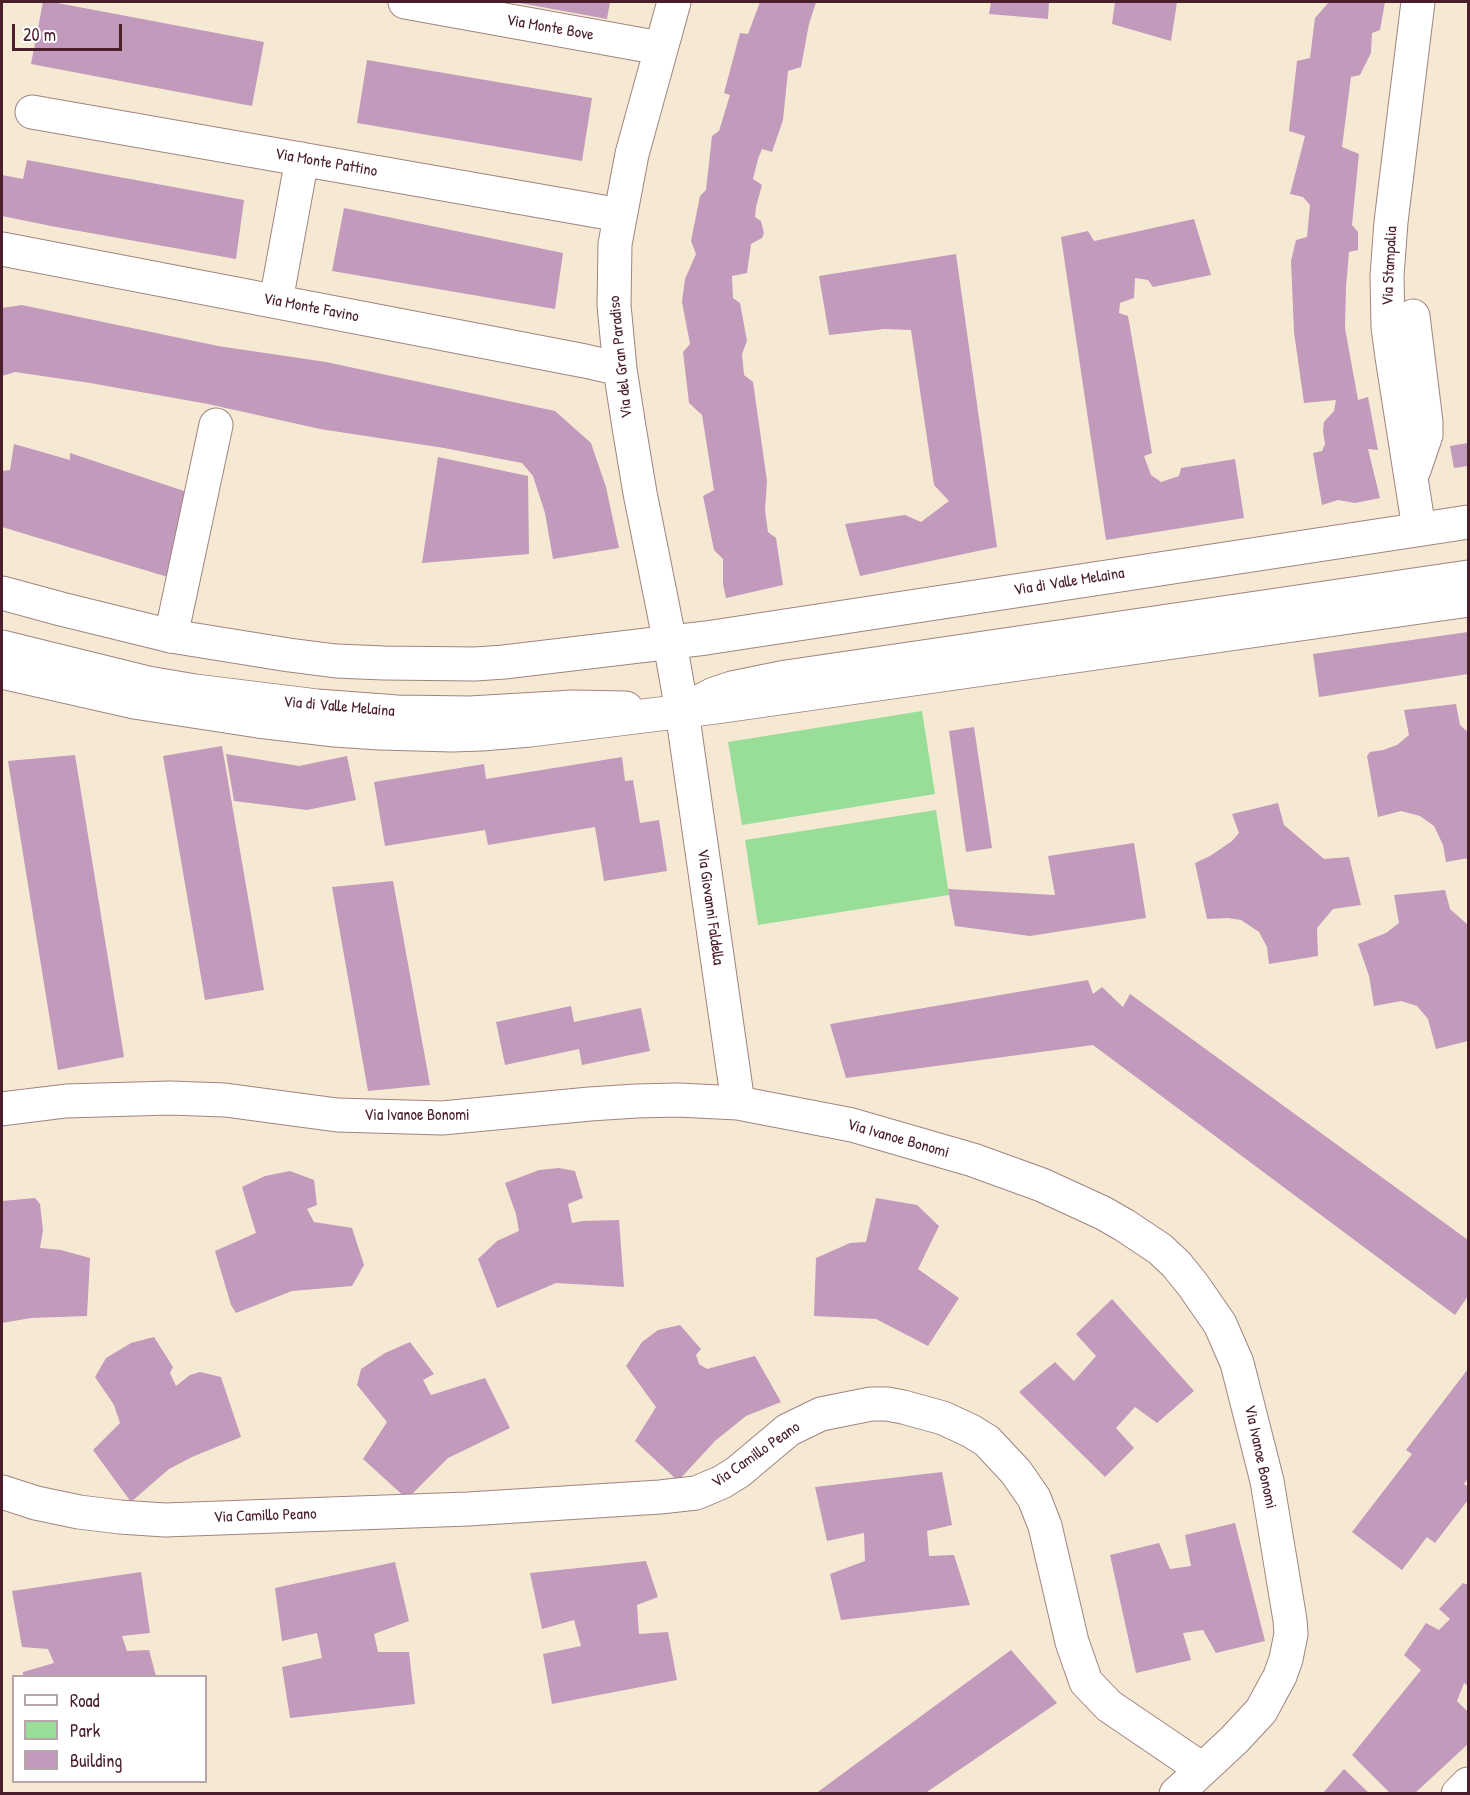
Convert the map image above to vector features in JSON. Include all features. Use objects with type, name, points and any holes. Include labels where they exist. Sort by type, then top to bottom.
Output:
[{"type":"street","name":"Via Monte Bove","points":[[405,2],[660,48]]},
{"type":"street","name":"Via del Gran Paradiso","points":[[670,643],[640,493],[620,369],[613,285],[615,244],[632,154],[674,2]]},
{"type":"street","name":"Via Stampalia","points":[[1418,2],[1390,231],[1387,276],[1390,342],[1419,529]]},
{"type":"street","name":"Via Monte Pattino","points":[[32,112],[620,215]]},
{"type":"street","points":[[276,302],[302,159]]},
{"type":"street","name":"Via Monte Favino","points":[[2,249],[620,369]]},
{"type":"street","points":[[1411,479],[1424,443],[1426,422],[1413,316]]},
{"type":"street","points":[[171,636],[216,425]]},
{"type":"street","name":"Via di Valle Melaina","points":[[2,593],[171,636],[289,656],[336,661],[410,664],[504,662],[670,643],[1468,522]]},
{"type":"street","name":"Via di Valle Melaina","points":[[2,647],[148,683],[317,706],[408,713],[480,713],[606,706],[682,711],[714,694],[732,688],[786,677],[1468,577]]},
{"type":"street","name":"Via di Valle Melaina","points":[[2,672],[134,702],[193,712],[380,733],[452,735],[530,730],[682,711],[1468,600]]},
{"type":"street","points":[[670,643],[682,711]]},
{"type":"street","name":"Via Giovanni Faldella","points":[[682,711],[738,1103]]},
{"type":"street","name":"Via Ivanoe Bonomi","points":[[2,1109],[66,1101],[170,1098],[225,1100],[337,1115],[442,1118],[636,1101],[678,1100],[738,1103],[813,1117],[898,1137],[973,1160],[1042,1185],[1103,1213],[1146,1239],[1176,1264],[1207,1304],[1230,1344],[1246,1394],[1267,1481],[1288,1602],[1291,1634],[1286,1659],[1280,1676],[1261,1711],[1234,1740],[1176,1794]]},
{"type":"street","name":"Via Camillo Peano","points":[[2,1492],[36,1503],[79,1512],[165,1520],[468,1509],[660,1497],[696,1493],[722,1482],[738,1472],[788,1430],[821,1414],[871,1404],[903,1407],[943,1418],[971,1431],[987,1441],[1016,1472],[1034,1498],[1045,1526],[1072,1642],[1086,1682],[1109,1706],[1202,1769]]},
{"type":"street","points":[[1458,1794],[1468,1784]]},
{"type":"green space","points":[[922,711],[935,794],[742,825],[728,742]]},
{"type":"green space","points":[[936,810],[949,895],[758,925],[745,840]]},
{"type":"building","points":[[43,2],[264,42],[252,106],[31,64]]},
{"type":"building","points":[[514,2],[610,2],[607,19]]},
{"type":"building","points":[[760,2],[816,2],[809,24],[801,67],[788,71],[783,120],[772,152],[762,149],[753,179],[762,185],[755,217],[761,221],[764,233],[762,238],[751,244],[747,273],[732,276],[733,298],[740,303],[747,341],[742,354],[744,375],[753,382],[767,481],[765,510],[768,532],[776,538],[783,585],[726,598],[723,584],[723,559],[714,550],[703,496],[714,490],[702,415],[689,403],[683,352],[690,344],[682,302],[685,279],[696,254],[691,241],[700,196],[706,190],[712,136],[719,131],[730,95],[724,93],[740,33],[748,34]]},
{"type":"building","points":[[991,2],[1049,2],[1048,19],[989,14]]},
{"type":"building","points":[[1115,2],[1177,2],[1171,41],[1112,24]]},
{"type":"building","points":[[1329,2],[1385,2],[1380,30],[1372,33],[1371,53],[1360,75],[1351,77],[1342,147],[1359,154],[1352,225],[1358,232],[1358,250],[1349,252],[1345,328],[1358,400],[1368,397],[1378,450],[1368,449],[1380,498],[1355,503],[1338,500],[1322,505],[1313,453],[1322,451],[1325,444],[1324,422],[1334,411],[1336,400],[1304,403],[1294,332],[1291,261],[1296,240],[1307,237],[1310,205],[1303,197],[1290,194],[1305,136],[1289,131],[1297,61],[1310,58],[1315,18]]},
{"type":"building","points":[[367,60],[592,98],[582,161],[357,123]]},
{"type":"building","points":[[27,160],[244,200],[236,259],[2,216],[2,175],[23,179]]},
{"type":"building","points":[[344,208],[563,253],[555,309],[332,271]]},
{"type":"building","points":[[1194,219],[1211,275],[1153,287],[1148,280],[1135,278],[1134,298],[1120,303],[1119,313],[1128,316],[1152,453],[1144,456],[1151,475],[1161,482],[1179,476],[1181,468],[1235,459],[1244,518],[1106,540],[1061,237],[1088,231],[1094,241]]},
{"type":"building","points":[[956,254],[997,547],[860,576],[845,524],[905,515],[921,522],[949,501],[934,485],[911,330],[884,329],[829,335],[819,276]]},
{"type":"building","points":[[22,305],[218,346],[326,362],[555,411],[591,443],[606,487],[619,548],[553,559],[545,513],[533,476],[522,463],[444,448],[320,429],[208,404],[90,383],[15,372],[2,376],[2,308]]},
{"type":"building","points":[[1468,443],[1468,466],[1454,468],[1450,446]]},
{"type":"building","points":[[14,444],[70,460],[70,453],[196,495],[171,578],[2,527],[2,471],[10,470]]},
{"type":"building","points":[[438,457],[528,476],[529,554],[422,563]]},
{"type":"building","points":[[1468,632],[1468,674],[1319,697],[1313,654]]},
{"type":"building","points":[[1456,704],[1460,725],[1468,732],[1468,858],[1446,862],[1443,845],[1434,826],[1420,816],[1401,811],[1378,817],[1367,756],[1370,752],[1397,745],[1409,735],[1404,710]]},
{"type":"building","points":[[974,727],[992,848],[966,852],[949,731]]},
{"type":"building","points":[[222,746],[264,990],[205,1000],[163,756]]},
{"type":"building","points":[[226,754],[299,766],[347,756],[356,800],[307,810],[234,801]]},
{"type":"building","points":[[75,755],[124,1057],[58,1070],[8,761]]},
{"type":"building","points":[[622,757],[625,781],[633,780],[640,823],[659,820],[667,871],[604,881],[595,827],[488,845],[485,830],[385,846],[374,782],[484,764],[486,779]]},
{"type":"building","points":[[1278,803],[1284,825],[1324,859],[1349,857],[1361,905],[1333,909],[1317,928],[1318,956],[1269,964],[1267,947],[1259,932],[1241,920],[1207,919],[1195,863],[1232,841],[1239,833],[1232,814]]},
{"type":"building","points":[[1134,843],[1146,918],[1030,936],[955,926],[948,889],[1055,895],[1048,856]]},
{"type":"building","points":[[393,881],[430,1085],[368,1091],[332,887]]},
{"type":"building","points":[[1445,890],[1450,909],[1468,925],[1468,1041],[1436,1049],[1428,1019],[1417,1006],[1401,1001],[1374,1006],[1369,976],[1358,944],[1386,933],[1399,923],[1394,895]]},
{"type":"building","points":[[1088,980],[1093,994],[1102,987],[1123,1007],[1130,994],[1468,1240],[1468,1296],[1455,1315],[1093,1045],[846,1078],[830,1024]]},
{"type":"building","points":[[571,1006],[574,1022],[641,1008],[650,1051],[582,1065],[579,1049],[505,1065],[496,1022]]},
{"type":"building","points":[[559,1168],[575,1171],[583,1198],[568,1204],[572,1223],[619,1220],[624,1287],[556,1283],[497,1308],[478,1259],[497,1241],[519,1231],[516,1214],[505,1183],[539,1170]]},
{"type":"building","points":[[290,1171],[314,1180],[317,1205],[307,1209],[314,1222],[352,1228],[364,1265],[352,1286],[292,1291],[236,1313],[231,1305],[215,1251],[256,1233],[242,1187],[265,1176]]},
{"type":"building","points":[[35,1198],[40,1204],[43,1230],[40,1248],[61,1250],[90,1258],[87,1316],[31,1318],[2,1323],[2,1201]]},
{"type":"building","points":[[876,1198],[917,1205],[939,1226],[918,1269],[959,1298],[928,1346],[876,1319],[814,1316],[816,1258],[850,1243],[866,1242]]},
{"type":"building","points":[[1112,1299],[1194,1391],[1157,1423],[1135,1407],[1116,1428],[1134,1448],[1105,1477],[1019,1392],[1055,1362],[1074,1381],[1096,1356],[1076,1334]]},
{"type":"building","points":[[680,1325],[701,1349],[696,1355],[699,1364],[707,1369],[755,1356],[781,1402],[746,1416],[715,1441],[678,1481],[635,1441],[656,1407],[626,1366],[642,1342],[658,1330]]},
{"type":"building","points":[[154,1337],[173,1367],[170,1373],[176,1386],[190,1375],[200,1372],[221,1377],[241,1437],[169,1469],[131,1502],[93,1450],[120,1423],[114,1405],[95,1377],[106,1358],[131,1343]]},
{"type":"building","points":[[410,1342],[434,1374],[423,1380],[431,1395],[485,1378],[510,1428],[448,1458],[407,1499],[363,1459],[387,1422],[357,1385],[361,1369],[385,1353]]},
{"type":"building","points":[[1468,1369],[1468,1478],[1464,1484],[1468,1487],[1468,1500],[1435,1543],[1427,1537],[1402,1570],[1352,1532],[1412,1454],[1406,1450]]},
{"type":"building","points":[[942,1472],[952,1525],[927,1531],[929,1556],[954,1555],[970,1605],[841,1620],[830,1574],[865,1561],[864,1533],[827,1541],[815,1487]]},
{"type":"building","points":[[1235,1523],[1265,1641],[1216,1653],[1203,1630],[1183,1633],[1191,1660],[1136,1673],[1110,1555],[1159,1543],[1170,1569],[1191,1566],[1185,1535]]},
{"type":"building","points":[[646,1561],[658,1597],[637,1605],[639,1634],[668,1632],[677,1680],[552,1704],[543,1654],[581,1646],[574,1620],[542,1629],[530,1573]]},
{"type":"building","points":[[395,1562],[409,1621],[374,1634],[378,1652],[409,1652],[415,1704],[290,1718],[282,1667],[322,1658],[317,1633],[282,1641],[275,1588]]},
{"type":"building","points":[[141,1572],[150,1633],[122,1636],[127,1651],[149,1650],[156,1675],[23,1675],[23,1672],[54,1663],[48,1649],[22,1647],[12,1591]]},
{"type":"building","points":[[1463,1583],[1468,1585],[1468,1686],[1464,1683],[1457,1701],[1468,1712],[1468,1744],[1414,1794],[1391,1794],[1352,1755],[1421,1670],[1404,1655],[1426,1623],[1439,1630],[1450,1619],[1439,1609]]},
{"type":"building","points":[[1011,1650],[1057,1703],[924,1794],[815,1794]]},
{"type":"building","points":[[1344,1769],[1370,1794],[1322,1794]]}]
